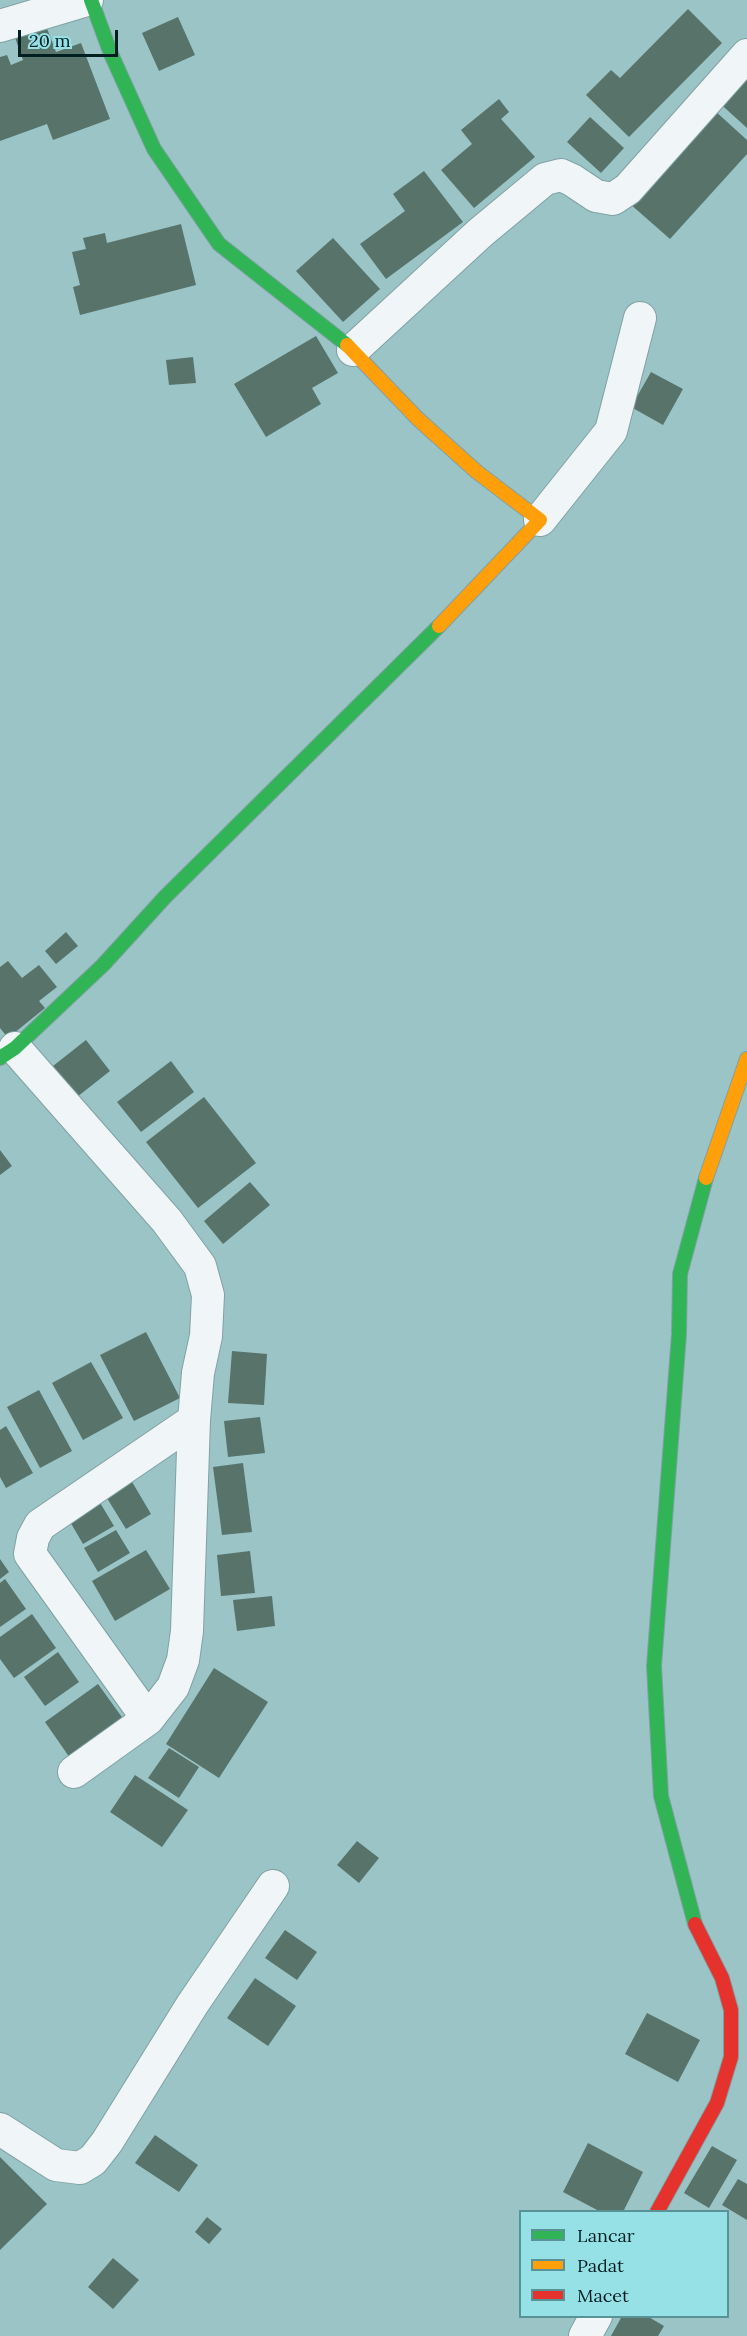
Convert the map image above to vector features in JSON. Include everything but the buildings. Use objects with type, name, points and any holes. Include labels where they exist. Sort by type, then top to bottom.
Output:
[{"type":"street","points":[[0,26],[89,0],[154,149],[219,244],[353,350],[418,419],[477,472],[540,520]]},
{"type":"street","points":[[353,350],[480,233],[545,179],[561,176],[572,180],[596,196],[612,199],[628,189],[747,55]]},
{"type":"street","points":[[74,1772],[148,1719],[174,1687],[183,1660],[188,1619],[194,1420],[198,1373],[206,1336],[208,1295],[200,1266],[167,1221],[8,1053],[103,965],[165,897],[445,620],[540,520],[611,431],[640,318]]},
{"type":"street","points":[[658,2210],[717,2103],[731,2057],[731,2010],[722,1978],[694,1922],[661,1796],[654,1666],[680,1334],[680,1274],[712,1158],[747,1059]]},
{"type":"street","points":[[148,1719],[30,1554],[33,1538],[40,1524],[194,1420]]},
{"type":"street","points":[[0,2129],[56,2165],[80,2168],[93,2160],[107,2142],[192,2005],[273,1886]]},
{"type":"street","points":[[585,2336],[595,2318]]},
{"type":"traffic: fast","points":[[91,0],[111,54],[154,149],[219,244],[347,345]]},
{"type":"traffic: fast","points":[[0,1058],[15,1048],[103,965],[165,897],[439,626]]},
{"type":"traffic: fast","points":[[695,1924],[661,1796],[654,1666],[679,1334],[680,1274],[706,1178]]},
{"type":"traffic: slow","points":[[347,345],[418,419],[477,472],[540,520],[439,626]]},
{"type":"traffic: slow","points":[[706,1178],[747,1059]]},
{"type":"traffic: jam","points":[[658,2210],[717,2103],[731,2057],[731,2010],[722,1978],[695,1924]]}]
